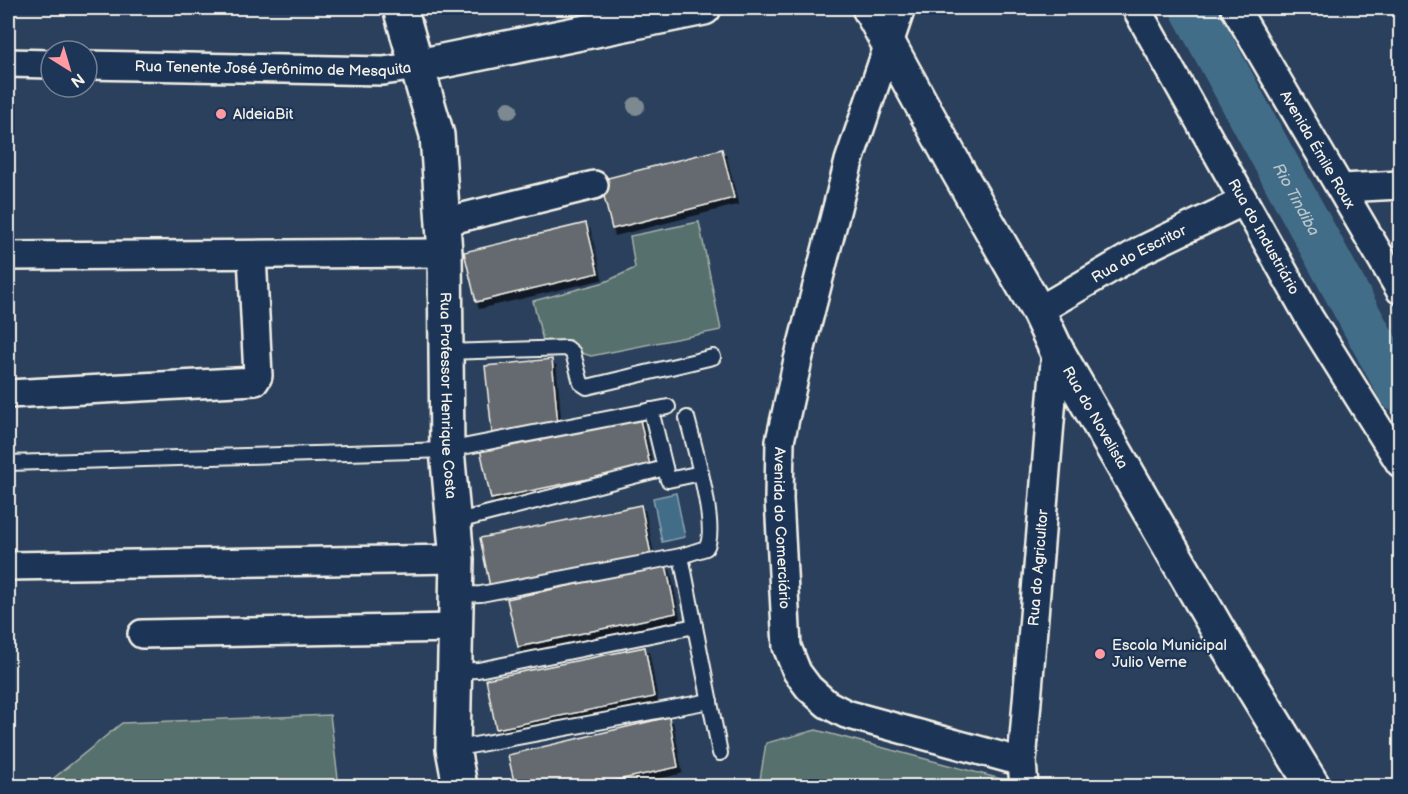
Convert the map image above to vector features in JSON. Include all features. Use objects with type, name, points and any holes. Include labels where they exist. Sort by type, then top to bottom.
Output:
[{"type":"street","name":"Rua Professor Henrique Costa","points":[[400,8],[437,135],[444,238],[447,450],[457,559],[453,748],[460,786]]},
{"type":"street","name":"Rua Tenente José Jerônimo de Mesquita","points":[[99,65],[383,71],[418,66],[705,8]]},
{"type":"street","points":[[869,8],[888,42]]},
{"type":"street","name":"Avenida do Comerciário","points":[[901,8],[849,161],[798,360],[780,441],[779,499],[787,647],[797,672],[827,704],[846,714],[1023,774]]},
{"type":"street","name":"Rua do Industriário","points":[[1136,8],[1242,202],[1310,319],[1401,463]]},
{"type":"street","name":"Avenida Émile Roux","points":[[1235,8],[1401,290]]},
{"type":"street","name":"Rua do Novelista","points":[[888,42],[957,171],[1038,311],[1056,349],[1220,632],[1313,786]]},
{"type":"street","points":[[8,63],[39,64]]},
{"type":"street","points":[[8,256],[252,255],[444,238],[594,185]]},
{"type":"street","points":[[1342,188],[1401,185]]},
{"type":"street","name":"Rua do Escritor","points":[[1038,311],[1142,250],[1242,202]]},
{"type":"street","points":[[8,394],[255,381],[258,376],[252,255]]},
{"type":"street","name":"Rua do Agricultor","points":[[1023,774],[1056,349]]},
{"type":"street","points":[[8,566],[457,559]]},
{"type":"street","points":[[142,634],[455,628]]},
{"type":"lane","points":[[446,352],[567,348],[573,353],[581,383],[587,387],[713,357]]},
{"type":"lane","points":[[8,463],[447,450],[668,407]]},
{"type":"lane","points":[[651,410],[668,480],[701,473]]},
{"type":"lane","points":[[457,595],[481,594],[681,556],[706,548],[710,543],[701,473],[687,418]]},
{"type":"lane","points":[[454,522],[665,468]]},
{"type":"lane","points":[[681,556],[720,753]]},
{"type":"lane","points":[[454,671],[478,670],[695,626]]},
{"type":"lane","points":[[453,748],[710,700]]},
{"type":"green space","points":[[699,222],[721,330],[591,356],[543,341],[533,301],[605,282],[635,268],[630,236]]},
{"type":"green space","points":[[330,715],[339,786],[44,786],[122,723]]},
{"type":"green space","points":[[816,730],[1005,780],[1005,786],[759,786],[766,743]]},
{"type":"water","points":[[676,493],[685,537],[662,542],[653,498]]},
{"type":"building","points":[[722,149],[734,198],[612,229],[600,180]]},
{"type":"building","points":[[586,223],[598,273],[476,302],[464,252]]},
{"type":"building","points":[[552,359],[558,426],[492,433],[485,366]]},
{"type":"building","points":[[639,415],[650,466],[491,499],[480,449]]},
{"type":"building","points":[[641,505],[651,555],[490,587],[480,538]]},
{"type":"building","points":[[666,565],[676,613],[518,647],[507,599]]},
{"type":"building","points":[[645,647],[654,697],[496,729],[486,679]]},
{"type":"building","points":[[669,717],[678,767],[590,786],[515,786],[508,755]]},
{"type":"waterway","name":"Rio Tindiba","points":[[1192,8],[1400,391]]},
{"type":"place","name":"AldeiaBit","points":[[221,114]]},
{"type":"place","name":"Escola Municipal Julio Verne","points":[[1100,654]]}]
